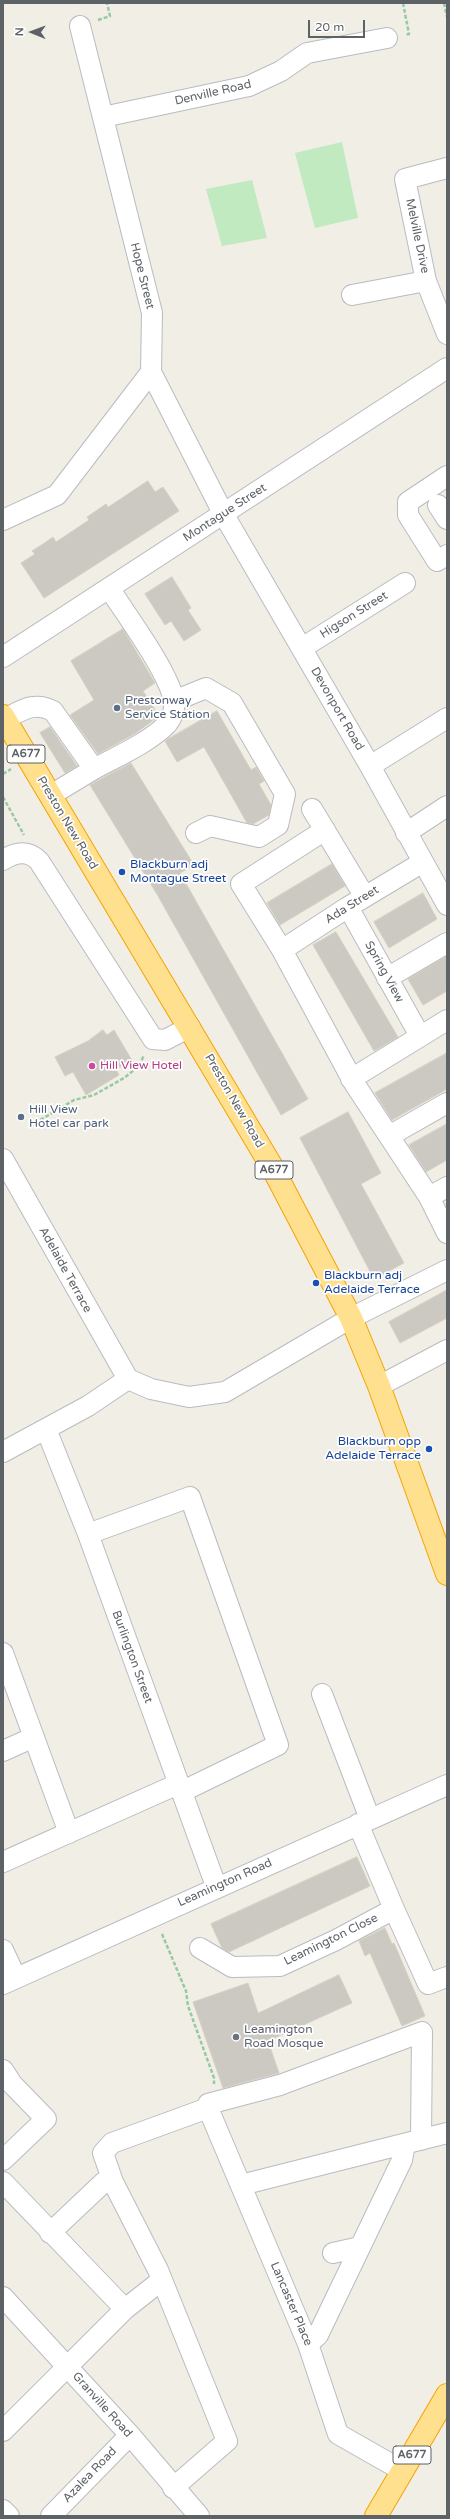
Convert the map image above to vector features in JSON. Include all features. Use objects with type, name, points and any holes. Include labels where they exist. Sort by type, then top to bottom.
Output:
[{"type":"highway","name":"Preston New Road","points":[[4,718],[190,1027],[272,1168],[351,1318],[379,1386],[447,1574]]},
{"type":"highway","name":"A677","points":[[376,2516],[447,2395]]},
{"type":"street","name":"Hope Street","points":[[80,26],[152,314],[151,372],[224,514]]},
{"type":"street","name":"Denville Road","points":[[103,117],[249,86],[280,71],[307,53],[388,38]]},
{"type":"street","name":"Melville Drive","points":[[447,168],[405,178],[426,281],[447,334]]},
{"type":"street","points":[[352,295],[426,281]]},
{"type":"street","name":"Montague Street","points":[[3,657],[447,368]]},
{"type":"street","points":[[3,520],[57,495],[151,372]]},
{"type":"street","points":[[442,558],[408,515],[408,502],[447,476]]},
{"type":"street","name":"Devonport Road","points":[[224,514],[370,766],[406,833],[423,862],[444,891]]},
{"type":"street","name":"Higson Street","points":[[302,648],[406,583]]},
{"type":"street","points":[[51,795],[167,724],[174,713],[174,701],[164,673],[109,588]]},
{"type":"street","points":[[174,701],[206,688],[232,703],[285,794],[278,825],[259,837],[210,826],[196,833]]},
{"type":"street","points":[[4,718],[34,705],[44,706],[53,711],[94,769]]},
{"type":"street","points":[[370,766],[447,718]]},
{"type":"street","points":[[406,833],[447,806]]},
{"type":"street","points":[[312,809],[365,897]]},
{"type":"street","points":[[325,830],[241,884],[282,950],[351,1079],[429,1197],[447,1233]]},
{"type":"street","points":[[3,860],[13,854],[24,853],[33,855],[39,861],[153,1038],[165,1040],[190,1027]]},
{"type":"street","name":"Ada Street","points":[[282,950],[348,907],[423,862]]},
{"type":"street","name":"Spring View","points":[[348,907],[420,1036]]},
{"type":"street","points":[[387,978],[447,943]]},
{"type":"street","points":[[351,1079],[447,1020]]},
{"type":"street","points":[[389,1136],[447,1103]]},
{"type":"street","name":"Adelaide Terrace","points":[[3,1159],[128,1379]]},
{"type":"street","points":[[429,1197],[447,1187]]},
{"type":"street","points":[[3,1452],[46,1430],[128,1379],[151,1389],[189,1398],[225,1392],[351,1318],[447,1270]]},
{"type":"street","points":[[379,1386],[447,1350]]},
{"type":"street","name":"Burlington Street","points":[[46,1430],[88,1534],[216,1886]]},
{"type":"street","points":[[3,1862],[69,1833],[180,1788],[278,1745],[190,1497],[88,1534]]},
{"type":"street","points":[[3,1653],[7,1675],[34,1737],[69,1833]]},
{"type":"street","points":[[322,1694],[394,1909],[428,1984],[447,1977]]},
{"type":"street","points":[[3,1751],[34,1737]]},
{"type":"street","name":"Leamington Road","points":[[10,1981],[216,1886],[447,1784]]},
{"type":"street","name":"Leamington Close","points":[[200,1948],[232,1967],[280,1966],[336,1940],[394,1909]]},
{"type":"street","points":[[3,1950],[10,1981]]},
{"type":"street","points":[[174,2488],[226,2441],[162,2280],[113,2182],[103,2153],[112,2143],[208,2106],[280,2085],[422,2032],[413,2142],[402,2160],[318,2335],[308,2344]]},
{"type":"street","points":[[3,2070],[12,2084],[46,2119],[3,2160]]},
{"type":"street","name":"Lancaster Place","points":[[208,2106],[308,2344],[338,2434],[403,2471]]},
{"type":"street","points":[[241,2185],[447,2133]]},
{"type":"street","points":[[3,2182],[50,2233],[125,2309]]},
{"type":"street","points":[[50,2233],[104,2182],[113,2182]]},
{"type":"street","points":[[333,2253],[360,2247]]},
{"type":"street","points":[[5,2427],[68,2368],[125,2309],[162,2280]]},
{"type":"street","name":"Granville Road","points":[[3,2297],[130,2435],[199,2516]]},
{"type":"street","name":"Azalea Road","points":[[51,2516],[130,2435]]},
{"type":"street","points":[[3,2510],[9,2516]]},
{"type":"path","points":[[444,3],[447,17]]},
{"type":"path","points":[[3,797],[22,829]]},
{"type":"path","points":[[35,1123],[74,1100],[94,1095],[124,1078],[139,1066],[153,1038]]},
{"type":"path","points":[[154,1915],[186,1991],[188,2006],[214,2078],[208,2106]]},
{"type":"green space","points":[[342,142],[358,218],[315,228],[295,153]]},
{"type":"green space","points":[[252,180],[267,238],[222,246],[206,189]]},
{"type":"building","points":[[148,481],[155,492],[163,487],[179,511],[44,598],[21,563],[35,554],[32,551],[53,537],[56,542],[89,520],[87,517],[106,504],[108,507]]},
{"type":"building","points":[[172,577],[191,608],[188,610],[201,630],[184,641],[171,621],[165,625],[145,594]]},
{"type":"building","name":"Prestonway Service Station","points":[[123,629],[155,683],[143,691],[159,716],[136,733],[98,754],[70,715],[94,700],[71,661]]},
{"type":"building","points":[[217,711],[251,770],[256,767],[264,781],[259,784],[271,805],[269,815],[253,824],[247,823],[204,747],[177,762],[165,741]]},
{"type":"building","points":[[50,727],[77,766],[65,773],[40,733]]},
{"type":"building","points":[[131,763],[194,865],[180,873],[308,1099],[281,1115],[158,896],[90,785]]},
{"type":"building","points":[[332,864],[345,886],[280,925],[267,903]]},
{"type":"building","points":[[423,893],[437,919],[389,948],[374,922]]},
{"type":"building","points":[[336,932],[398,1037],[374,1051],[313,945]]},
{"type":"building","points":[[447,956],[447,991],[423,1005],[408,979]]},
{"type":"building","name":"Hill View Hotel","points":[[103,1030],[107,1035],[114,1030],[133,1062],[116,1069],[119,1075],[86,1095],[73,1072],[65,1076],[55,1057],[88,1041]]},
{"type":"building","points":[[447,1053],[447,1089],[392,1120],[375,1093]]},
{"type":"building","points":[[348,1112],[381,1173],[361,1184],[404,1263],[374,1279],[300,1138]]},
{"type":"building","points":[[447,1124],[447,1160],[426,1172],[409,1145]]},
{"type":"building","points":[[447,1290],[447,1318],[400,1343],[389,1322]]},
{"type":"building","points":[[357,1857],[370,1886],[229,1952],[222,1948],[211,1924]]},
{"type":"building","points":[[385,1928],[392,1944],[394,1943],[425,2016],[402,2026],[370,1953],[365,1956],[359,1941]]},
{"type":"building","name":"Leamington Road Mosque","points":[[339,1975],[352,2003],[268,2041],[279,2073],[223,2088],[193,2002],[248,1983],[258,2013]]},
{"type":"place","name":"Prestonway Service Station","points":[[117,708]]},
{"type":"place","name":"Blackburn adj Montague Street","points":[[122,872]]},
{"type":"place","name":"Hill View Hotel","points":[[92,1066]]},
{"type":"place","name":"Hill View Hotel car park","points":[[21,1117]]},
{"type":"place","name":"Blackburn adj Adelaide Terrace","points":[[316,1283]]},
{"type":"place","name":"Blackburn opp Adelaide Terrace","points":[[429,1449]]},
{"type":"place","name":"Leamington Road Mosque","points":[[236,2037]]}]
